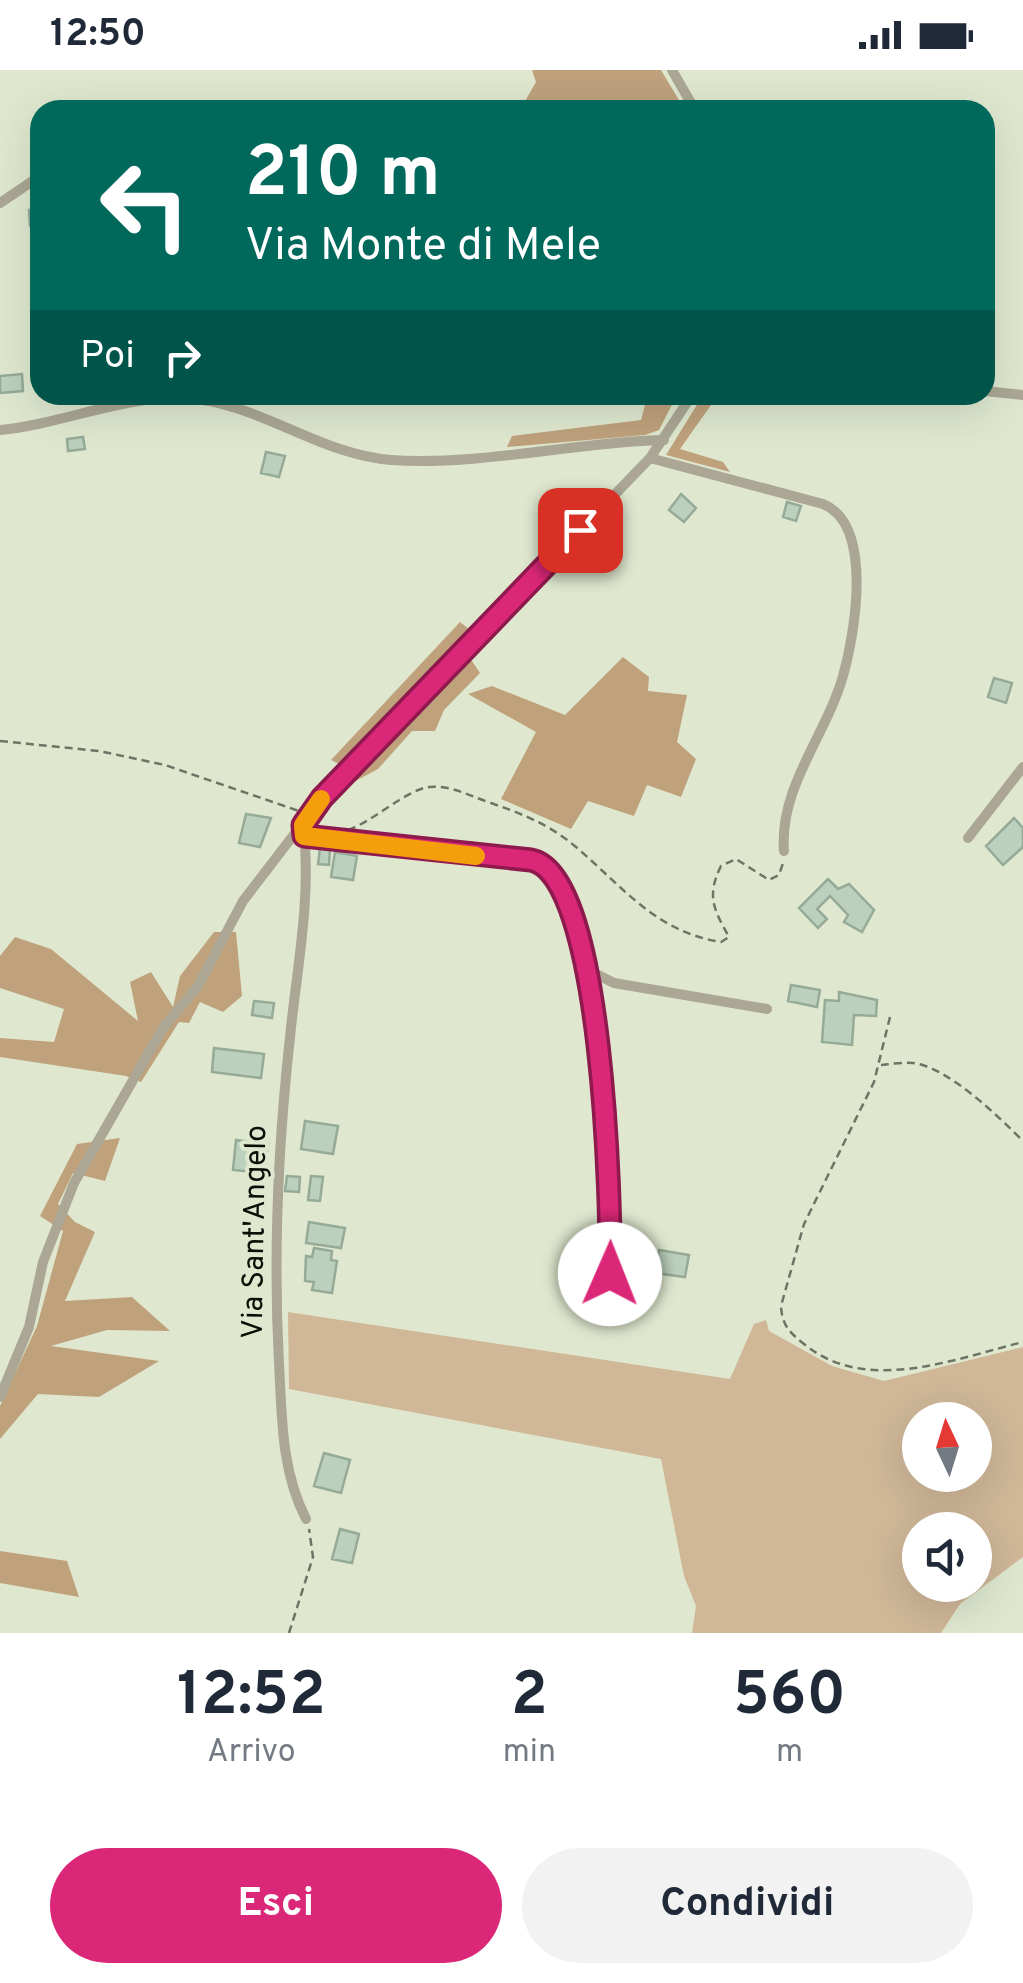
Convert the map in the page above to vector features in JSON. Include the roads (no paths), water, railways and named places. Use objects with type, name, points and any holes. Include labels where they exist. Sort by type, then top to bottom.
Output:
[{"type":"street","points":[[672,70],[689,100]]},
{"type":"street","points":[[0,203],[30,183]]},
{"type":"street","points":[[995,391],[1023,395]]},
{"type":"street","points":[[0,430],[127,405]]},
{"type":"street","points":[[223,405],[324,443],[384,459],[445,460],[592,442],[664,440]]},
{"type":"street","points":[[0,1397],[29,1327],[43,1262],[74,1183],[163,1028],[198,986],[244,901],[304,831],[310,814],[514,594],[650,458],[686,405]]},
{"type":"street","points":[[650,458],[823,504],[843,516],[851,533],[856,578],[849,646],[835,698],[787,808],[784,851]]},
{"type":"street","points":[[968,838],[1023,766]]},
{"type":"street","points":[[304,831],[542,862],[560,884],[584,968],[606,1106],[610,1274]]},
{"type":"street","name":"Via Sant'Angelo","points":[[304,831],[304,924],[280,1138],[274,1260],[284,1441],[291,1482],[306,1519]]},
{"type":"street","points":[[584,968],[614,983],[767,1009]]}]
